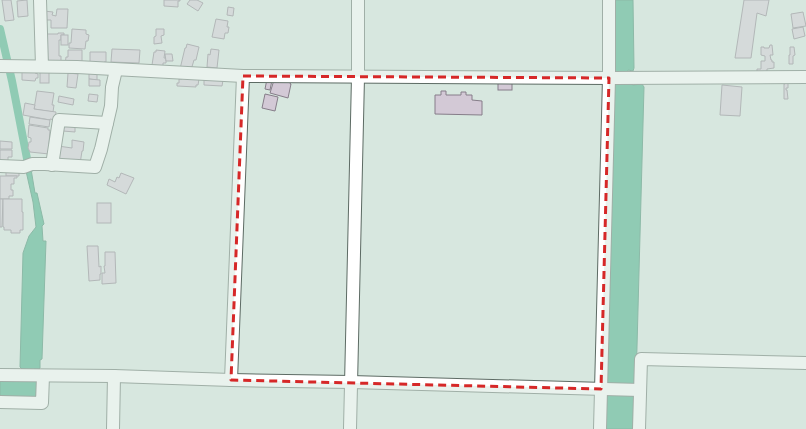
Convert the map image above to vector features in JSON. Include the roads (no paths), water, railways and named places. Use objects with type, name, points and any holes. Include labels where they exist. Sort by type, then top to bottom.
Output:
[{"type":"street","points":[[40,0],[42,66]]},
{"type":"street","points":[[350,429],[358,77],[358,0]]},
{"type":"street","points":[[600,429],[604,389],[612,78],[609,0]]},
{"type":"street","points":[[4,66],[42,66],[243,76],[612,78],[806,77]]},
{"type":"street","points":[[0,166],[52,165],[95,167],[102,149],[111,106],[112,87],[116,70]]},
{"type":"street","points":[[231,380],[243,76]]},
{"type":"street","points":[[52,165],[60,120],[107,123]]},
{"type":"street","points":[[639,429],[641,358],[806,363]]},
{"type":"street","points":[[0,375],[114,376],[640,390]]},
{"type":"street","points":[[0,402],[42,403],[41,376]]},
{"type":"street","points":[[113,429],[114,376]]},
{"type":"waterway","points":[[0,29],[12,81],[29,169]]}]
